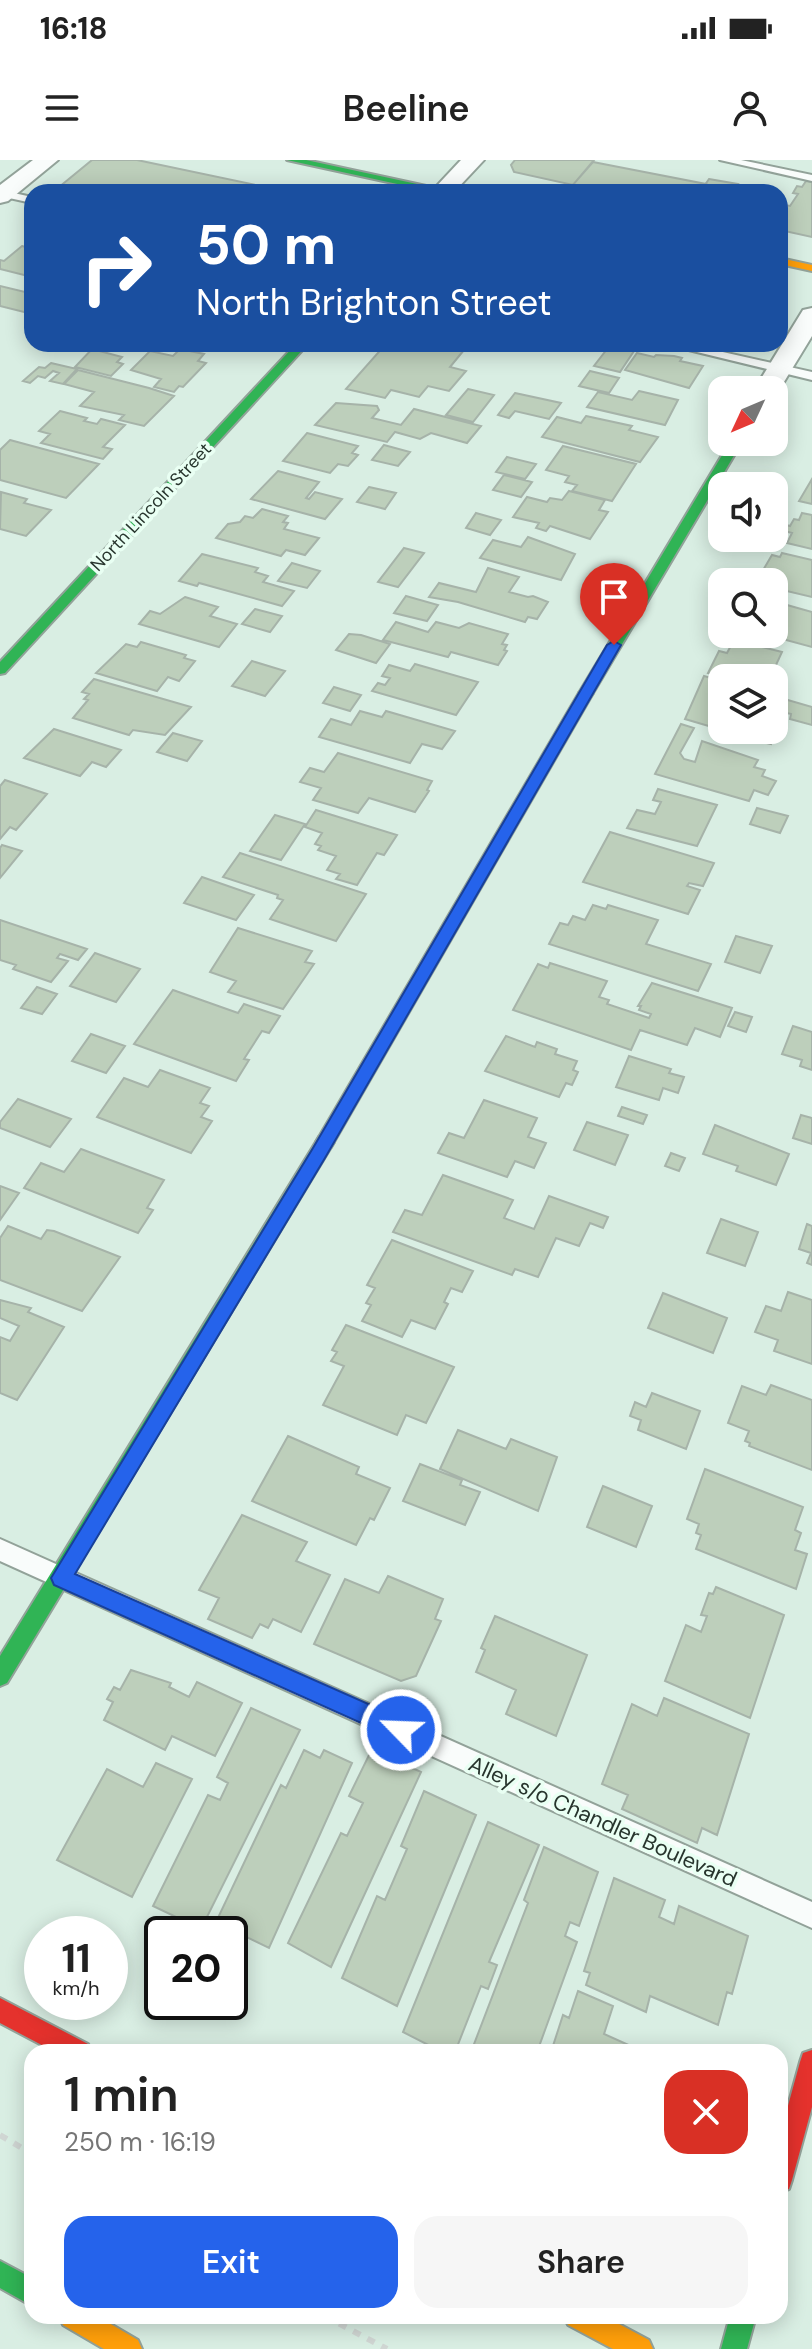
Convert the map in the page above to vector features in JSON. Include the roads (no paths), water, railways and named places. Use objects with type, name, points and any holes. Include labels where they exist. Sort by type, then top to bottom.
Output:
[{"type":"street","points":[[1,194],[47,160]]},
{"type":"street","points":[[292,160],[407,184]]},
{"type":"street","points":[[452,184],[473,160]]},
{"type":"street","points":[[788,263],[812,268]]},
{"type":"street","points":[[776,376],[812,315]]},
{"type":"street","name":"North Lincoln Street","points":[[0,670],[295,352]]},
{"type":"street","points":[[0,1676],[319,1153],[538,772],[728,456]]},
{"type":"street","points":[[0,2010],[65,2044]]},
{"type":"street","points":[[788,2150],[812,2062]]},
{"type":"street","points":[[0,2274],[24,2288]]},
{"type":"street","points":[[86,2324],[129,2349]]},
{"type":"street","points":[[592,2324],[640,2349]]},
{"type":"street","points":[[734,2349],[741,2324]]},
{"type":"lane","points":[[725,160],[812,178]]},
{"type":"lane","points":[[1,194],[24,198]]},
{"type":"lane","points":[[694,352],[765,376]]},
{"type":"lane","points":[[788,378],[812,376]]},
{"type":"lane","name":"Alley s/o Chandler Boulevard","points":[[0,1550],[812,1915]]}]
